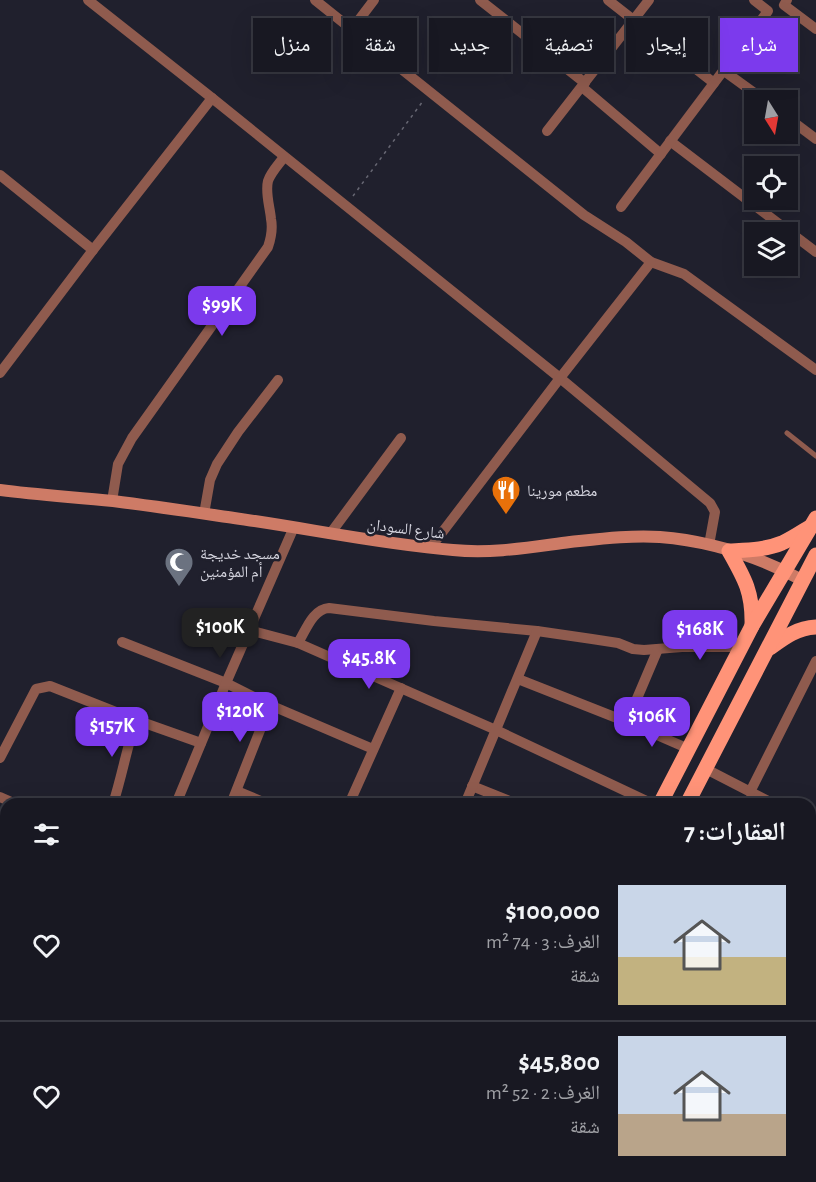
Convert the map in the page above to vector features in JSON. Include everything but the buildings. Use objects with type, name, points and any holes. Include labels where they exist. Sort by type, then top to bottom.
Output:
[{"type":"main road","name":"شارع السودان","points":[[0,490],[112,501],[363,539],[453,550],[507,551],[615,538],[658,537],[710,545],[756,558],[802,580]]},
{"type":"main road","points":[[752,627],[753,611],[747,583],[729,551],[754,550],[785,542],[813,522]]},
{"type":"main road","points":[[663,798],[752,627],[813,522]]},
{"type":"main road","points":[[690,798],[816,555]]},
{"type":"main road","points":[[768,650],[798,630],[816,627]]},
{"type":"street","points":[[88,0],[560,378],[710,503],[715,512],[710,545]]},
{"type":"street","points":[[315,0],[343,22]]},
{"type":"street","points":[[360,18],[374,0]]},
{"type":"street","points":[[480,0],[583,85],[661,154]]},
{"type":"street","points":[[608,0],[630,18]]},
{"type":"street","points":[[635,18],[649,0]]},
{"type":"street","points":[[754,0],[768,11],[763,18]]},
{"type":"street","points":[[787,0],[784,5],[816,29]]},
{"type":"street","points":[[547,131],[626,29]]},
{"type":"street","points":[[405,72],[584,215],[626,242],[651,262],[684,274],[814,366]]},
{"type":"street","points":[[700,72],[714,83]]},
{"type":"street","points":[[621,207],[723,72]]},
{"type":"street","points":[[725,72],[750,90]]},
{"type":"street","points":[[0,373],[212,98]]},
{"type":"street","points":[[798,126],[816,139]]},
{"type":"street","points":[[670,141],[816,252]]},
{"type":"street","points":[[112,501],[118,464],[132,438],[268,248],[272,236],[272,222],[267,189],[268,180],[284,157]]},
{"type":"street","points":[[0,175],[93,250]]},
{"type":"street","points":[[431,548],[651,262]]},
{"type":"street","points":[[204,514],[210,480],[217,464],[238,432],[278,380]]},
{"type":"street","points":[[330,534],[401,438]]},
{"type":"street","points":[[178,798],[294,527]]},
{"type":"street","points":[[298,643],[316,614],[322,608],[329,608],[537,631],[618,643],[644,651],[682,647],[742,647]]},
{"type":"street","points":[[249,630],[298,643],[496,730],[640,798]]},
{"type":"street","points":[[467,798],[537,631]]},
{"type":"street","points":[[122,642],[226,683],[270,705],[373,749]]},
{"type":"street","points":[[627,722],[658,649]]},
{"type":"street","points":[[750,792],[816,661]]},
{"type":"street","points":[[518,679],[689,749]]},
{"type":"street","points":[[0,758],[36,689],[50,686],[201,743]]},
{"type":"street","points":[[352,798],[401,688]]},
{"type":"street","points":[[234,798],[270,705]]},
{"type":"street","points":[[115,798],[136,720]]},
{"type":"street","points":[[706,769],[762,798]]},
{"type":"street","points":[[472,786],[502,798]]},
{"type":"street","points":[[237,791],[254,798]]},
{"type":"lane","points":[[787,433],[816,456]]},
{"type":"path","points":[[345,207],[429,92]]},
{"type":"place","name":"مطعم مورينا","points":[[506,516]]},
{"type":"place","name":"مسجد خديجة أم المؤمنين","points":[[179,588]]}]
